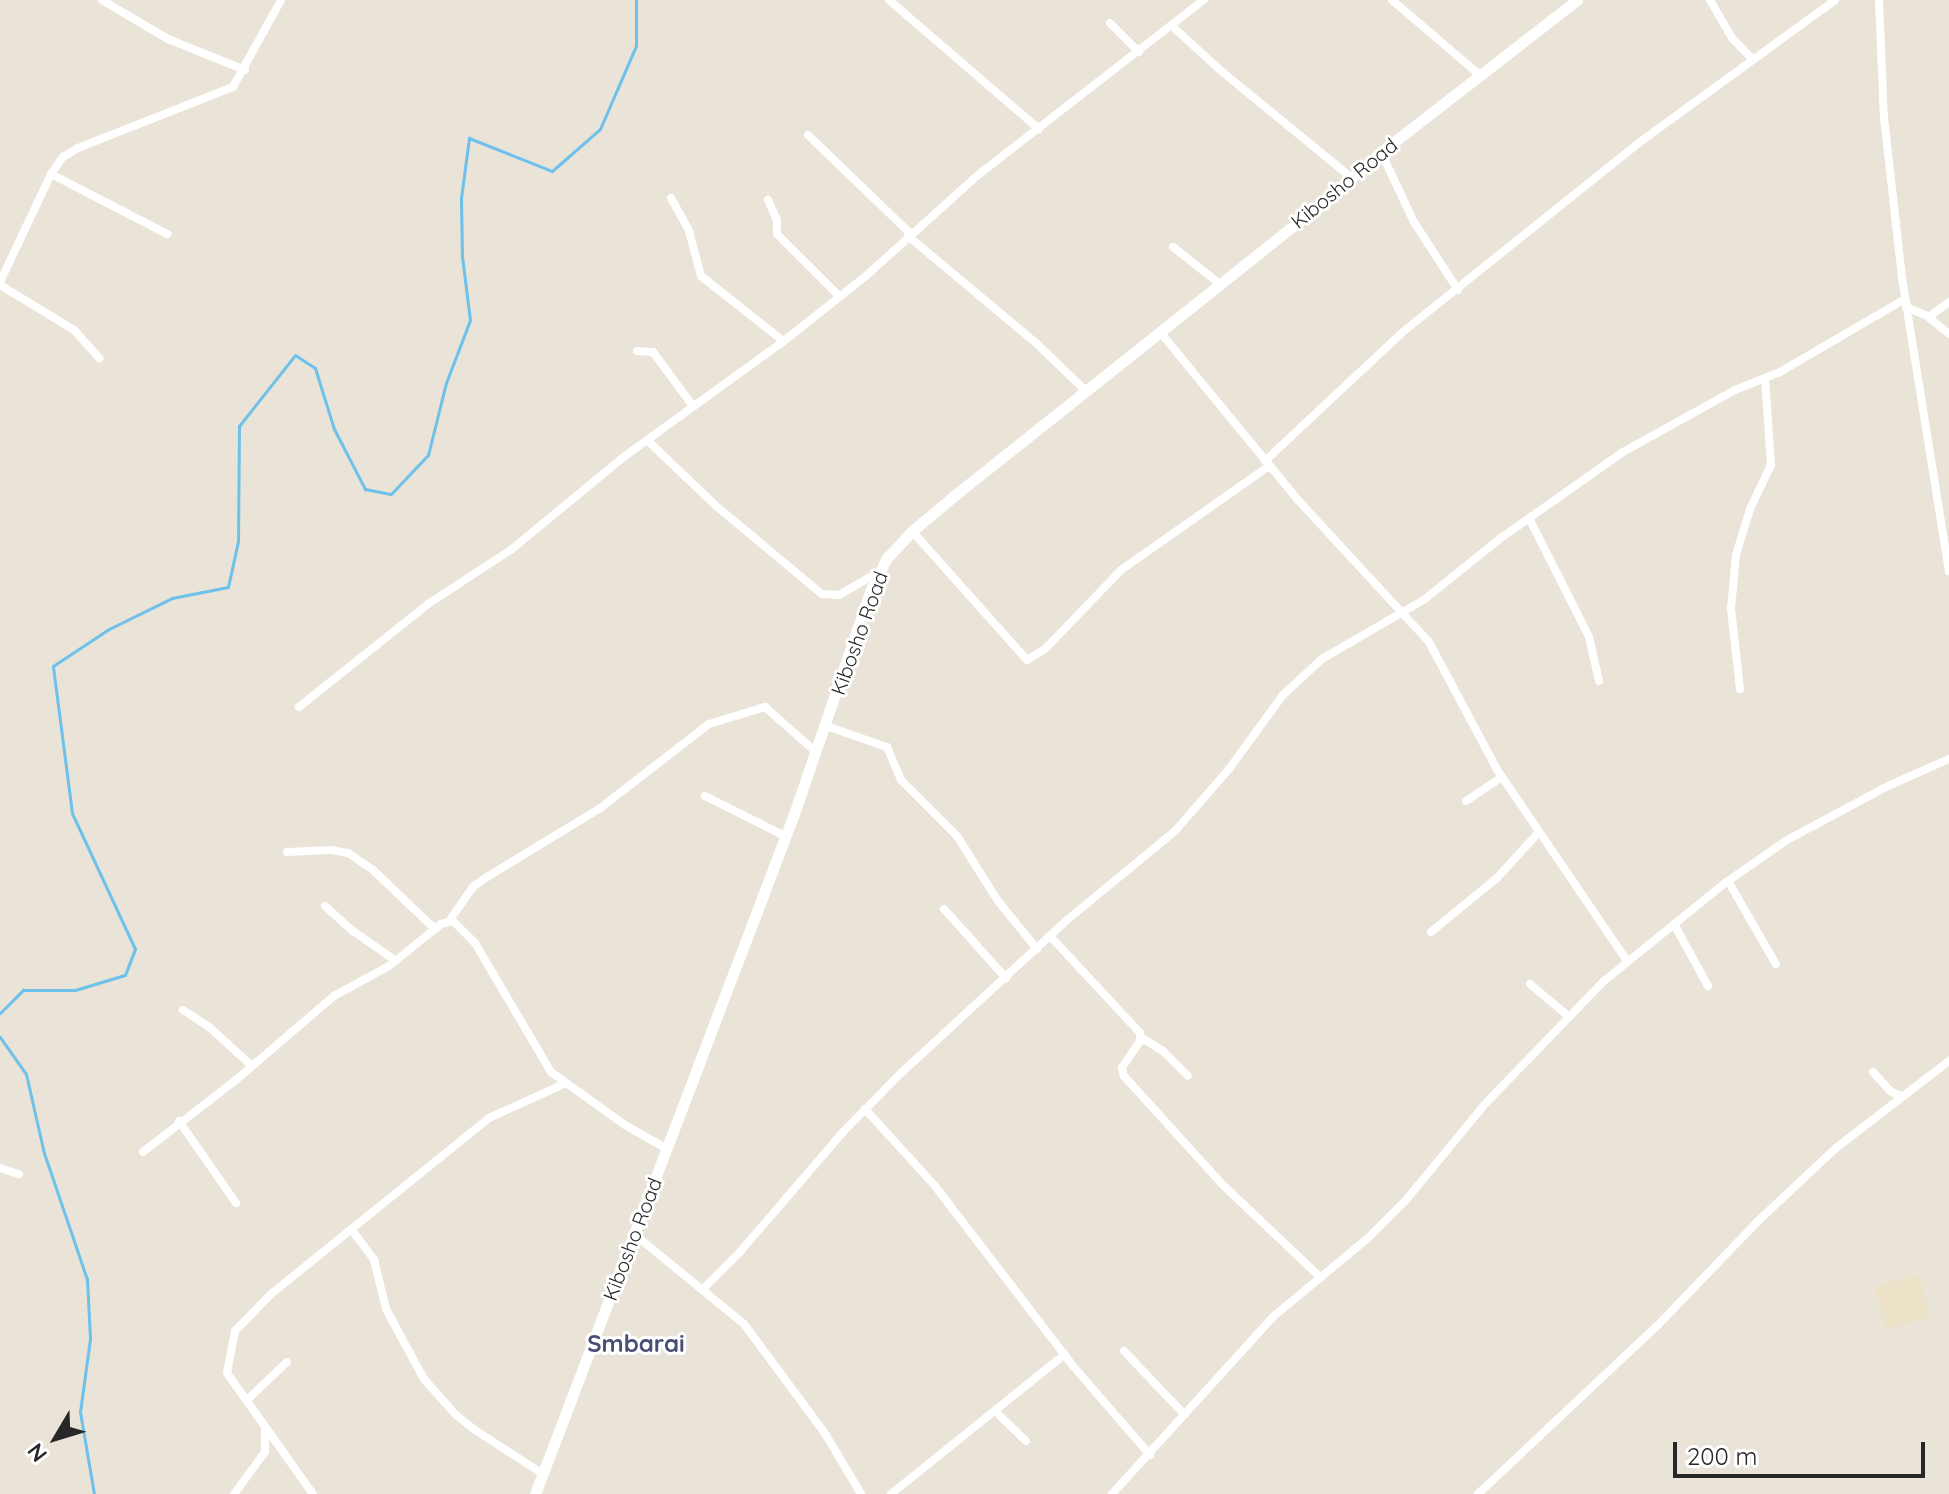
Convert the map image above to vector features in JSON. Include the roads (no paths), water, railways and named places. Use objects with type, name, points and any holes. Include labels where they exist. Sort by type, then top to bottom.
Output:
[{"type":"street","points":[[102,0],[168,39],[245,70]]},
{"type":"street","points":[[99,358],[74,330],[0,284],[51,174],[63,157],[78,148],[230,90],[245,70],[281,0]]},
{"type":"street","points":[[889,0],[1039,129]]},
{"type":"street","points":[[299,707],[428,604],[512,549],[647,440],[840,297],[978,175],[1204,0]]},
{"type":"street","points":[[1392,0],[1481,76]]},
{"type":"street","name":"Kibosho Road","points":[[535,1494],[826,726],[877,573],[912,531],[1381,152],[1577,0]]},
{"type":"street","points":[[1710,0],[1732,38],[1752,59]]},
{"type":"street","points":[[912,531],[1027,660],[1046,648],[1121,570],[1267,463],[1404,331],[1644,139],[1835,0]]},
{"type":"street","points":[[1879,0],[1884,117],[1905,303],[1949,571]]},
{"type":"street","points":[[1110,23],[1139,52]]},
{"type":"street","points":[[1172,26],[1220,70],[1352,178]]},
{"type":"street","points":[[808,135],[910,235],[1037,344],[1086,391]]},
{"type":"street","points":[[1381,152],[1426,244],[1458,290]]},
{"type":"street","points":[[51,174],[167,234]]},
{"type":"street","points":[[671,198],[689,231],[701,276],[783,341]]},
{"type":"street","points":[[768,200],[777,220],[777,234],[840,297]]},
{"type":"street","points":[[1173,247],[1220,284]]},
{"type":"street","points":[[1929,317],[1949,302]]},
{"type":"street","points":[[1905,303],[1949,334]]},
{"type":"street","points":[[704,1288],[739,1253],[865,1109],[1050,936],[1176,830],[1229,769],[1283,695],[1303,675],[1346,644],[1404,613],[1529,518],[1623,452],[1735,390],[1765,378],[1905,303]]},
{"type":"street","points":[[1160,332],[1267,463],[1404,613],[1436,654],[1468,720],[1502,777],[1627,961]]},
{"type":"street","points":[[637,351],[653,352],[693,406]]},
{"type":"street","points":[[1740,689],[1731,609],[1736,555],[1750,509],[1771,465],[1765,378]]},
{"type":"street","points":[[647,440],[715,505],[822,594],[839,595],[862,578],[877,573]]},
{"type":"street","points":[[1529,518],[1589,637],[1599,681]]},
{"type":"street","points":[[143,1152],[334,996],[396,961],[449,921],[473,887],[599,809],[709,724],[765,707],[816,752]]},
{"type":"street","points":[[826,726],[887,747],[901,780],[957,836],[998,901],[1037,949]]},
{"type":"street","points":[[1112,1494],[1265,1325],[1406,1200],[1486,1103],[1567,1015],[1627,961],[1728,881],[1813,824],[1949,759]]},
{"type":"street","points":[[1466,801],[1502,777]]},
{"type":"street","points":[[705,796],[785,836]]},
{"type":"street","points":[[1431,932],[1497,878],[1539,832]]},
{"type":"street","points":[[287,852],[332,850],[348,853],[373,870],[435,929]]},
{"type":"street","points":[[1728,881],[1776,964]]},
{"type":"street","points":[[325,906],[353,931],[396,961]]},
{"type":"street","points":[[944,909],[1006,978]]},
{"type":"street","points":[[449,921],[459,924],[475,943],[551,1072],[564,1084],[667,1149]]},
{"type":"street","points":[[1674,924],[1708,986]]},
{"type":"street","points":[[1050,936],[1142,1038],[1163,1051],[1188,1076]]},
{"type":"street","points":[[1530,984],[1567,1015]]},
{"type":"street","points":[[183,1010],[208,1026],[252,1066]]},
{"type":"street","points":[[1142,1038],[1122,1068],[1124,1076],[1223,1185],[1321,1278]]},
{"type":"street","points":[[1478,1494],[1658,1325],[1792,1189],[1860,1127],[1949,1061]]},
{"type":"street","points":[[1873,1072],[1890,1091],[1901,1096]]},
{"type":"street","points":[[313,1494],[227,1373],[235,1331],[247,1315],[496,1113],[564,1084]]},
{"type":"street","points":[[865,1109],[962,1219],[1065,1354],[1150,1455]]},
{"type":"street","points":[[179,1121],[236,1203]]},
{"type":"street","points":[[0,1168],[19,1174]]},
{"type":"street","points":[[351,1229],[374,1260],[386,1309],[424,1379],[455,1414],[543,1474]]},
{"type":"street","points":[[634,1234],[704,1288],[744,1324],[779,1367],[826,1435],[861,1494]]},
{"type":"street","points":[[1124,1351],[1185,1415]]},
{"type":"street","points":[[891,1494],[1065,1354]]},
{"type":"street","points":[[247,1400],[287,1362]]},
{"type":"street","points":[[995,1411],[1026,1441]]},
{"type":"street","points":[[234,1494],[265,1452],[265,1426]]},
{"type":"waterway","points":[[0,1013],[23,990],[75,990],[125,975],[135,949],[72,813],[53,666],[109,629],[172,598],[228,587],[238,541],[239,426],[295,355],[315,368],[334,429],[365,489],[391,494],[428,455],[446,383],[470,320],[462,257],[461,198],[469,138],[552,171],[600,129],[636,46],[636,0]]},
{"type":"waterway","points":[[0,1037],[26,1074],[44,1153],[87,1279],[90,1339],[80,1412],[94,1494]]},
{"type":"district","name":"Smbarai","points":[[636,1344]]}]
